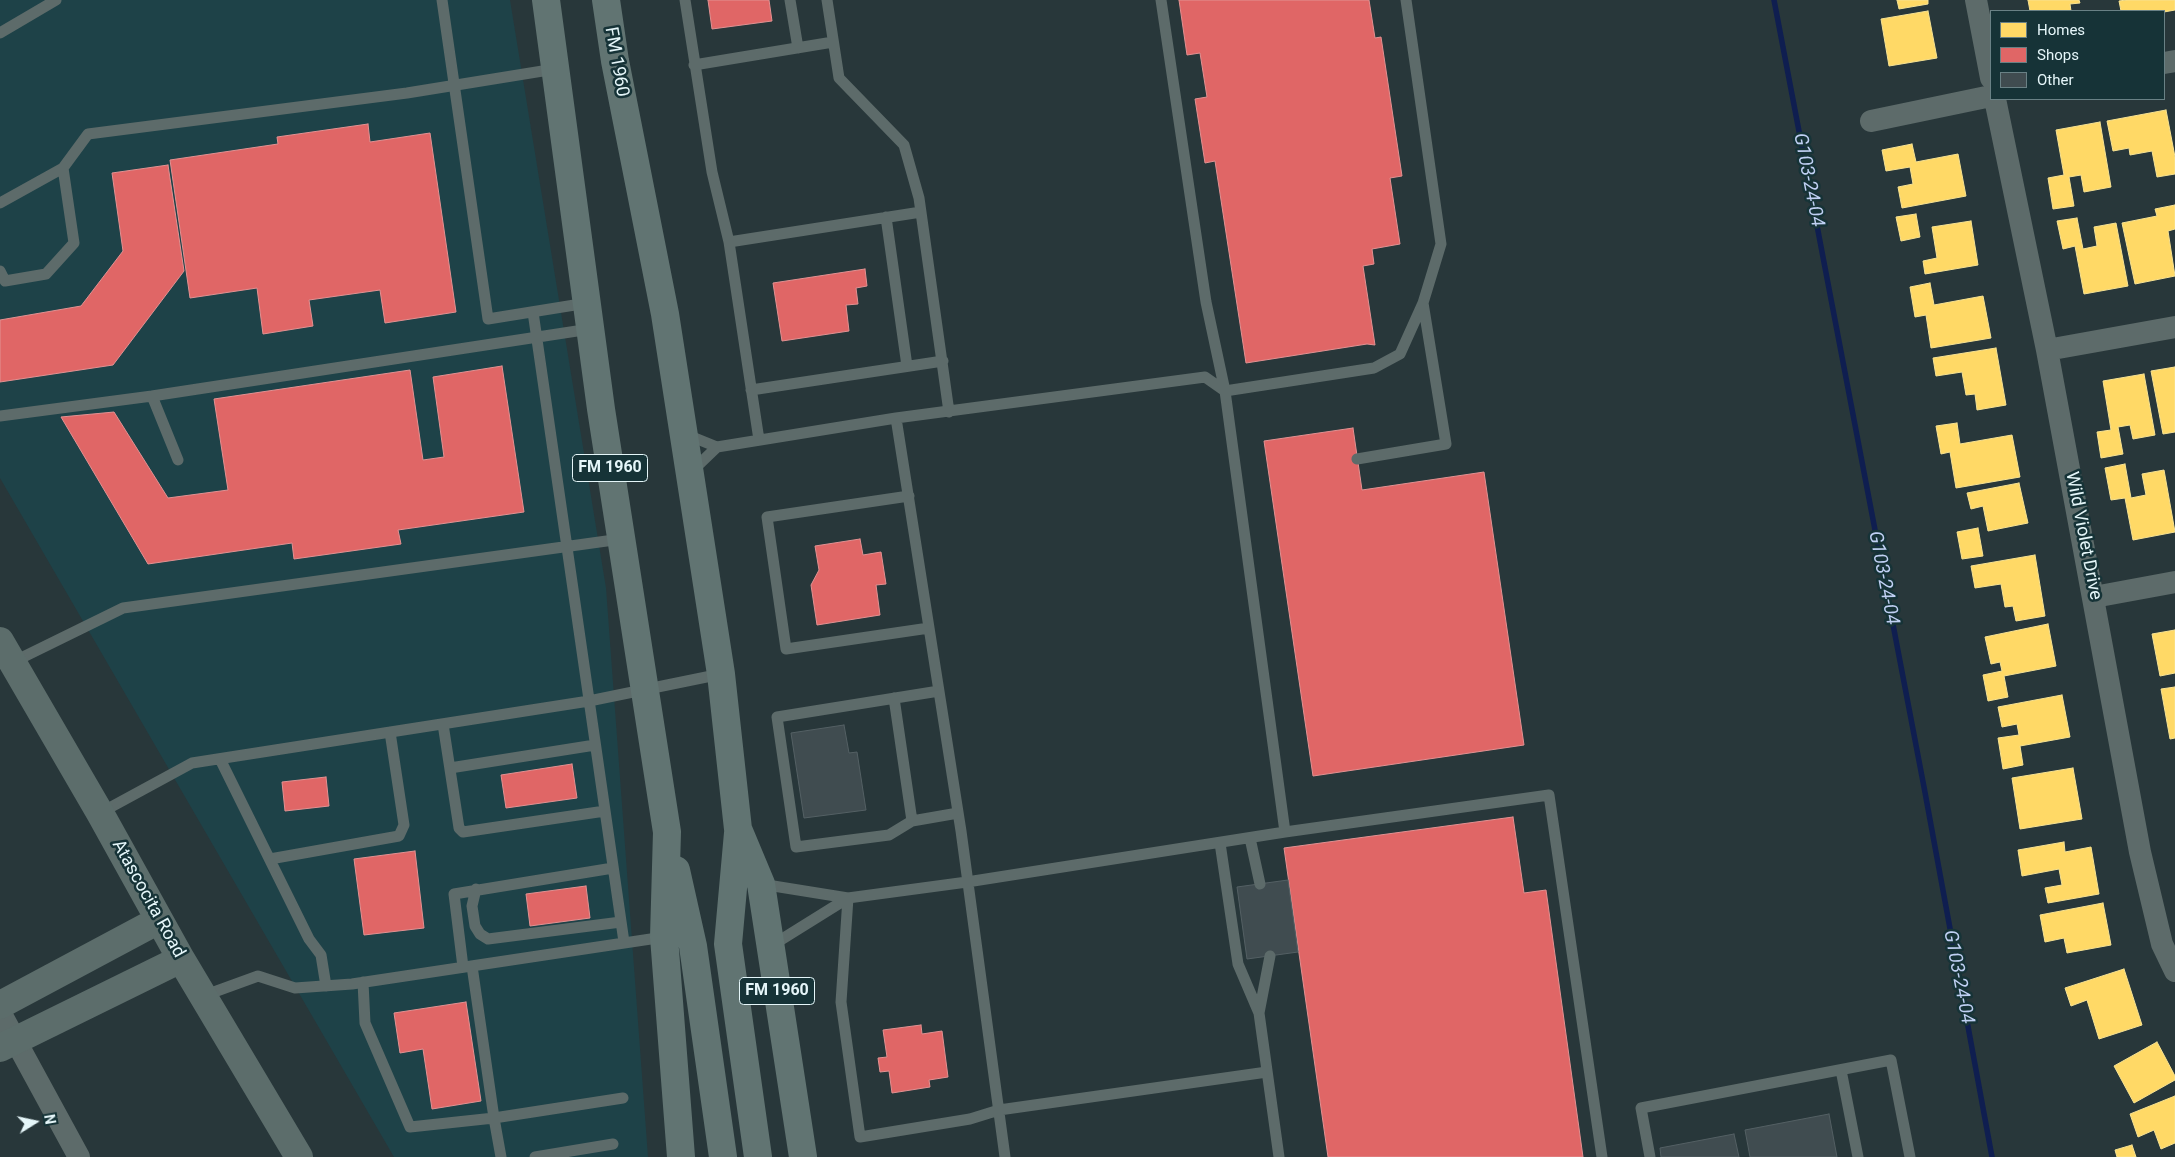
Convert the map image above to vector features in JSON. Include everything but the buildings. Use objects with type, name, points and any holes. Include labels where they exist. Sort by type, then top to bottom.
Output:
[{"type":"main road","name":"FM 1960","points":[[546,0],[588,316],[667,832],[664,937],[682,1157]]},
{"type":"main road","name":"FM 1960","points":[[606,0],[615,61],[665,314],[688,474],[721,674],[738,829],[761,884],[803,1157]]},
{"type":"main road","name":"Atascocita Road","points":[[6,651],[264,1103],[298,1157]]},
{"type":"main road","points":[[738,829],[728,944],[758,1157]]},
{"type":"main road","points":[[667,832],[693,946],[724,1157]]},
{"type":"main road","points":[[0,1005],[159,920]]},
{"type":"main road","points":[[7,1044],[181,959]]},
{"type":"street","points":[[1976,0],[1990,73]]},
{"type":"street","points":[[1871,121],[1990,96]]},
{"type":"street","name":"Wild Violet Drive","points":[[1995,100],[2047,350],[2140,852],[2162,944],[2175,971]]},
{"type":"street","points":[[2047,350],[2175,327]]},
{"type":"street","points":[[2094,596],[2175,582]]},
{"type":"street","points":[[0,1012],[7,1044],[79,1157]]},
{"type":"lane","points":[[0,33],[56,0]]},
{"type":"lane","points":[[442,0],[488,320],[533,312],[588,316]]},
{"type":"lane","points":[[685,0],[712,172],[729,242],[758,440]]},
{"type":"lane","points":[[790,0],[798,48]]},
{"type":"lane","points":[[827,0],[839,78],[904,145],[922,212],[949,412]]},
{"type":"lane","points":[[1161,0],[1206,302],[1225,391],[1285,832]]},
{"type":"lane","points":[[683,433],[717,447],[896,418],[1205,377],[1225,391],[1374,368],[1400,354],[1423,303],[1441,244],[1406,0]]},
{"type":"lane","points":[[694,65],[833,42]]},
{"type":"lane","points":[[0,203],[63,168],[88,134],[407,93],[555,69]]},
{"type":"lane","points":[[0,271],[5,281],[46,274],[74,243],[63,168]]},
{"type":"lane","points":[[729,242],[922,212]]},
{"type":"lane","points":[[886,217],[908,366]]},
{"type":"lane","points":[[1358,460],[1446,444],[1423,303]]},
{"type":"lane","points":[[533,312],[624,942]]},
{"type":"lane","points":[[0,416],[152,396],[536,339],[588,316]]},
{"type":"lane","points":[[751,390],[943,361]]},
{"type":"lane","points":[[152,396],[178,460]]},
{"type":"lane","points":[[896,418],[958,813],[1005,1157]]},
{"type":"lane","points":[[688,474],[717,447]]},
{"type":"lane","points":[[909,496],[767,517],[786,649],[930,628]]},
{"type":"lane","points":[[6,651],[123,608],[567,548],[621,539]]},
{"type":"lane","points":[[100,813],[192,763],[589,701],[721,674]]},
{"type":"lane","points":[[939,691],[777,717],[796,847],[889,835],[912,821],[958,813]]},
{"type":"lane","points":[[894,698],[912,821]]},
{"type":"lane","points":[[443,724],[459,828],[463,832],[605,811]]},
{"type":"lane","points":[[270,859],[399,836],[404,825],[390,732]]},
{"type":"lane","points":[[450,768],[595,745]]},
{"type":"lane","points":[[220,759],[309,939],[321,955],[326,986]]},
{"type":"lane","points":[[761,884],[848,898],[967,882],[1285,832],[1549,795],[1602,1157]]},
{"type":"lane","points":[[1250,838],[1260,884]]},
{"type":"lane","points":[[1220,843],[1238,964],[1259,1013],[1279,1157]]},
{"type":"lane","points":[[501,1157],[453,896],[458,892],[613,868]]},
{"type":"lane","points":[[476,889],[472,906],[475,926],[480,934],[488,939],[621,922]]},
{"type":"lane","points":[[770,946],[848,898]]},
{"type":"lane","points":[[848,898],[841,1002],[860,1137],[970,1120],[999,1110],[1267,1072]]},
{"type":"lane","points":[[203,996],[258,976],[295,988],[326,986],[664,937]]},
{"type":"lane","points":[[1259,1013],[1270,956]]},
{"type":"lane","points":[[363,982],[365,1023],[410,1127],[494,1118],[623,1098]]},
{"type":"lane","points":[[1650,1157],[1641,1108],[1890,1060],[1910,1157]]},
{"type":"lane","points":[[1841,1070],[1858,1157]]},
{"type":"lane","points":[[535,1157],[613,1144]]},
{"type":"shaded area","points":[[0,0],[510,0],[606,588],[648,1157],[394,1157],[0,478]]},
{"type":"waterway","name":"G103-24-04","points":[[1774,0],[1924,787],[1992,1157]]}]
